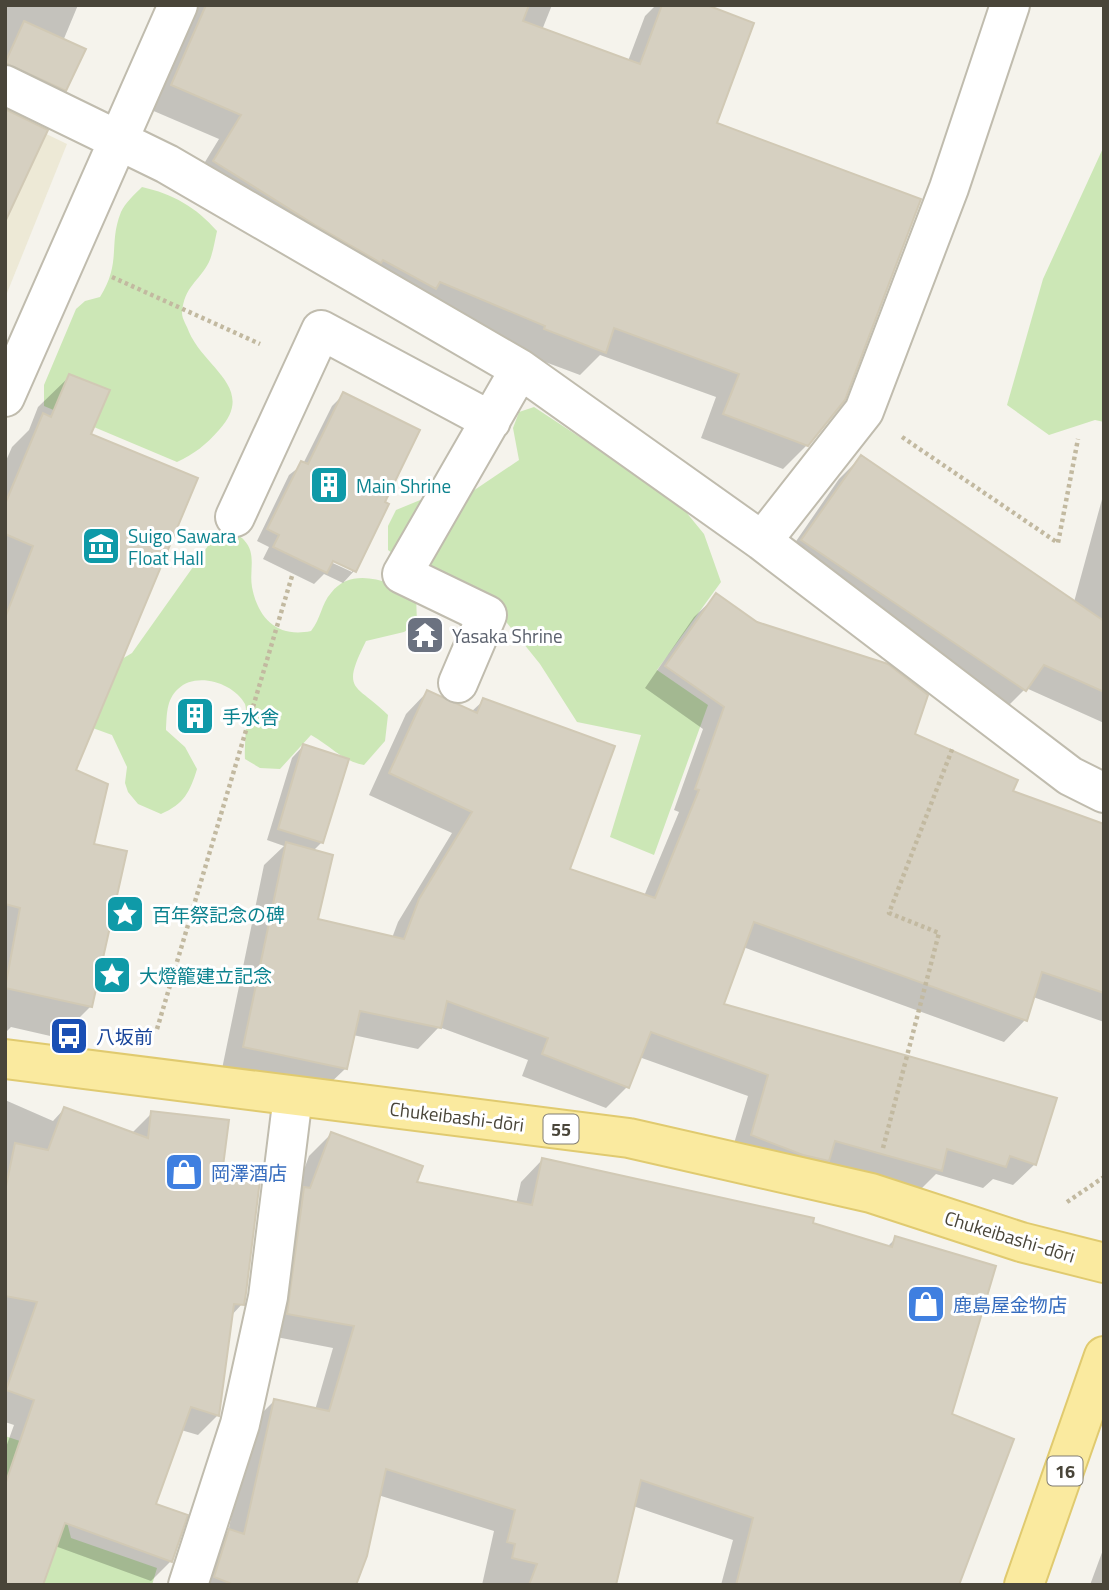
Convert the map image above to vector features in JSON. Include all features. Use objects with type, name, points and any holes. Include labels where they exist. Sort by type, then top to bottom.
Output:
[{"type":"main road","name":"Chukeibashi-dōri","points":[[5,1059],[629,1138],[871,1193],[1021,1242],[1104,1263]]},
{"type":"main road","name":"16","points":[[1024,1585],[1104,1356]]},
{"type":"street","points":[[5,397],[178,5]]},
{"type":"street","points":[[762,541],[864,411],[948,188],[1010,5]]},
{"type":"street","points":[[5,85],[167,164],[520,369],[762,541],[1070,776],[1104,793]]},
{"type":"street","points":[[235,517],[321,330],[491,421]]},
{"type":"street","points":[[458,683],[487,615],[402,574],[520,369]]},
{"type":"street","points":[[188,1585],[240,1424],[268,1297],[293,1096]]},
{"type":"path","points":[[68,258],[306,364]]},
{"type":"path","points":[[864,411],[1058,543],[1078,439]]},
{"type":"path","points":[[144,1077],[292,576]]},
{"type":"path","points":[[871,1193],[939,933],[889,913],[971,700]]},
{"type":"path","points":[[1059,1207],[1104,1177]]},
{"type":"shaded area","points":[[5,114],[67,144],[5,298]]},
{"type":"green space","points":[[1104,146],[1104,422],[1095,420],[1049,435],[1007,405],[1043,279]]},
{"type":"green space","points":[[142,187],[164,193],[183,203],[201,215],[217,231],[209,262],[189,290],[182,313],[196,345],[224,379],[233,402],[229,415],[219,430],[199,449],[177,462],[44,406],[44,385],[76,309],[85,301],[100,297],[107,285],[113,263],[117,223],[121,212]]},
{"type":"green space","points":[[534,407],[677,501],[704,534],[721,582],[657,670],[708,705],[654,855],[610,837],[641,735],[577,722],[540,664],[491,603],[402,560],[388,550],[388,526],[396,510],[430,496],[473,491],[519,460],[513,428],[519,412]]},
{"type":"green space","points":[[225,531],[240,537],[248,545],[255,598],[265,617],[279,629],[289,632],[311,631],[331,593],[350,580],[361,578],[383,581],[416,594],[417,624],[404,632],[366,641],[358,658],[353,679],[355,685],[388,715],[385,741],[364,765],[343,757],[311,735],[280,769],[260,768],[245,759],[246,708],[240,697],[224,685],[204,680],[186,684],[178,689],[169,703],[166,730],[185,747],[197,769],[185,796],[161,814],[138,804],[128,792],[125,783],[127,767],[112,735],[79,723],[97,674],[132,653],[215,536]]},
{"type":"green space","points":[[5,1436],[38,1447],[58,1486],[71,1538],[157,1568],[152,1585],[5,1585]]},
{"type":"building","points":[[206,5],[529,5],[523,21],[640,64],[662,5],[707,5],[754,23],[717,123],[921,199],[845,400],[808,446],[723,414],[739,374],[614,328],[606,353],[544,329],[545,326],[440,282],[436,289],[383,260],[381,263],[315,225],[213,161],[241,115],[171,85]]},
{"type":"building","points":[[24,21],[86,49],[66,91],[5,63]]},
{"type":"building","points":[[5,109],[48,130],[5,222]]},
{"type":"building","points":[[69,374],[110,390],[91,434],[198,478],[76,770],[108,784],[94,844],[127,851],[92,1007],[5,988],[20,908],[5,904],[5,618],[33,546],[5,534],[5,504],[43,413],[51,417]]},
{"type":"building","name":"Main Shrine","points":[[343,392],[420,430],[385,502],[389,504],[356,572],[333,561],[327,573],[273,547],[279,535],[267,529],[301,461],[308,464]]},
{"type":"building","points":[[861,455],[1104,621],[1104,692],[1044,665],[1026,691],[801,540]]},
{"type":"building","points":[[716,593],[757,622],[888,664],[928,695],[915,734],[1018,780],[1013,791],[1104,824],[1104,993],[1042,972],[1027,1021],[754,922],[724,1004],[1057,1098],[1036,1165],[1010,1156],[1006,1167],[947,1149],[942,1171],[835,1141],[829,1161],[803,1155],[751,1135],[768,1075],[651,1032],[629,1088],[542,1054],[548,1038],[447,1001],[441,1028],[360,1011],[347,1069],[243,1047],[286,842],[333,855],[318,919],[404,939],[419,899],[472,812],[389,773],[427,690],[477,713],[483,698],[615,746],[570,869],[655,898],[699,790],[695,789],[724,707],[665,666]]},
{"type":"building","points":[[303,744],[349,759],[323,843],[278,829]]},
{"type":"building","points":[[64,1107],[148,1138],[151,1111],[229,1120],[222,1174],[260,1180],[244,1305],[234,1304],[219,1416],[191,1407],[156,1504],[188,1515],[172,1562],[65,1523],[43,1585],[5,1585],[5,1485],[34,1400],[6,1390],[37,1302],[5,1296],[5,1191],[15,1143],[48,1150]]},
{"type":"building","points":[[331,1132],[423,1166],[417,1182],[532,1205],[542,1158],[814,1218],[813,1223],[892,1247],[895,1236],[996,1266],[952,1414],[1014,1439],[959,1585],[736,1585],[753,1518],[641,1480],[616,1585],[529,1585],[537,1564],[512,1558],[515,1544],[507,1542],[515,1510],[386,1469],[367,1556],[356,1585],[234,1585],[214,1577],[229,1529],[244,1534],[274,1399],[329,1411],[354,1326],[287,1314],[304,1187],[310,1188]]},
{"type":"place","name":"Main Shrine","points":[[329,485]]},
{"type":"place","name":"Suigo Sawara Float Hall","points":[[101,546]]},
{"type":"place","name":"Yasaka Shrine","points":[[425,635]]},
{"type":"place","name":"手水舎","points":[[195,716]]},
{"type":"place","name":"百年祭記念の碑","points":[[125,914]]},
{"type":"place","name":"大燈籠建立記念","points":[[112,975]]},
{"type":"place","name":"八坂前","points":[[69,1036]]},
{"type":"place","name":"岡澤酒店","points":[[184,1172]]},
{"type":"place","name":"鹿島屋金物店","points":[[926,1304]]}]
